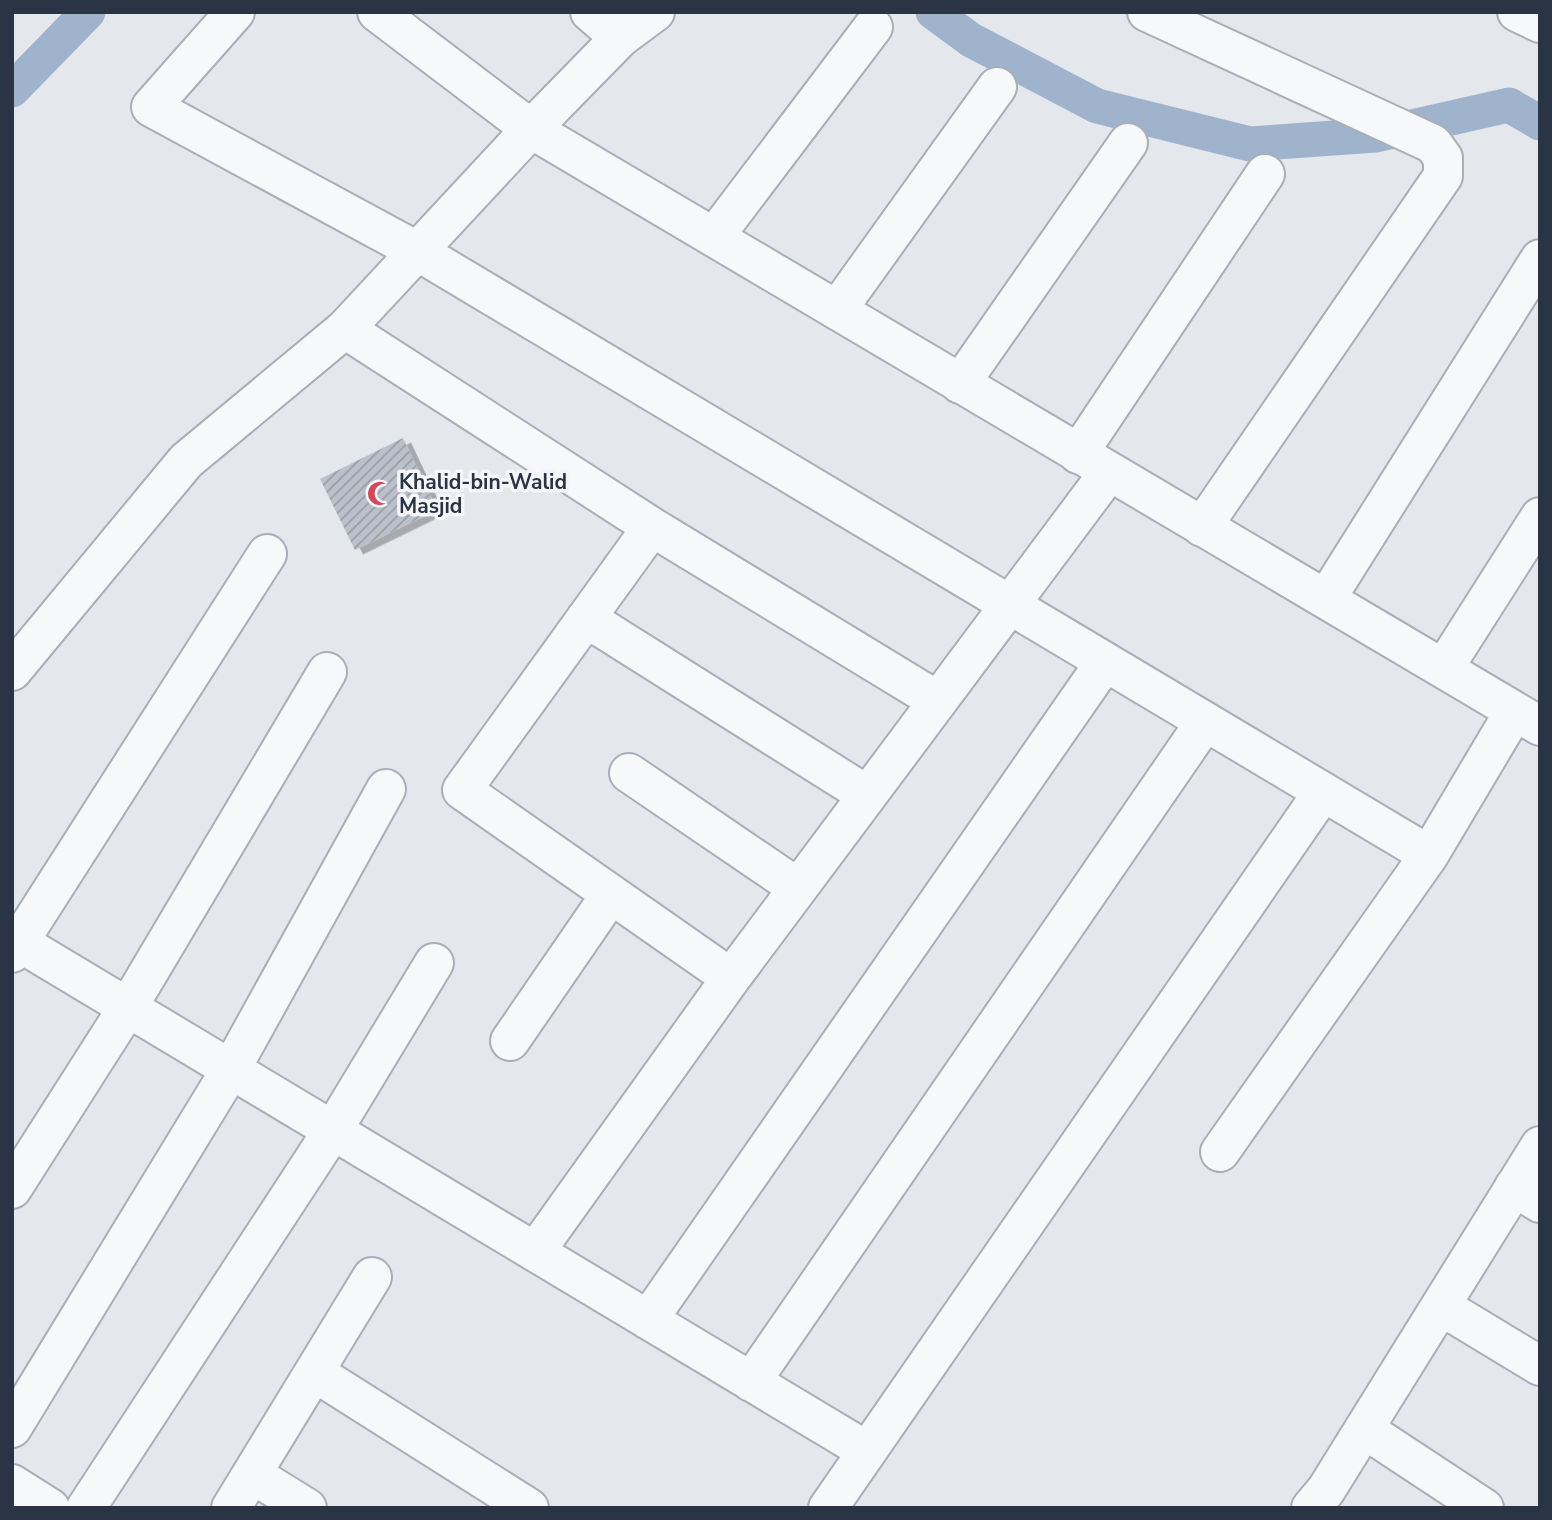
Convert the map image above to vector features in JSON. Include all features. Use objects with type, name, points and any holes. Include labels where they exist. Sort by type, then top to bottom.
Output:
[{"type":"street","points":[[235,12],[151,107],[416,251],[1429,855]]},
{"type":"street","points":[[377,12],[531,130],[1527,719],[1220,1152]]},
{"type":"street","points":[[590,12],[620,38]]},
{"type":"street","points":[[12,671],[187,461],[345,329],[620,38],[655,12]]},
{"type":"street","points":[[1147,12],[1356,107],[1433,145],[1443,158],[1443,176],[1202,527]]},
{"type":"street","points":[[1517,12],[1540,23]]},
{"type":"street","points":[[714,237],[873,27]]},
{"type":"street","points":[[837,310],[997,87]]},
{"type":"street","points":[[960,384],[1128,143]]},
{"type":"street","points":[[535,1252],[731,978],[1009,605],[1265,174]]},
{"type":"street","points":[[1326,599],[1540,259]]},
{"type":"street","points":[[345,329],[652,527],[938,701]]},
{"type":"street","points":[[1441,667],[1449,660],[1540,517]]},
{"type":"street","points":[[652,527],[462,790],[731,978]]},
{"type":"street","points":[[267,554],[14,944],[128,1007],[867,1451]]},
{"type":"street","points":[[586,618],[867,795]]},
{"type":"street","points":[[648,1320],[1105,662]]},
{"type":"street","points":[[12,1189],[128,1007],[327,672]]},
{"type":"street","points":[[751,1382],[1205,722]]},
{"type":"street","points":[[629,773],[798,888]]},
{"type":"street","points":[[12,1428],[231,1069],[386,789]]},
{"type":"street","points":[[828,1508],[1324,792]]},
{"type":"street","points":[[510,1041],[611,894]]},
{"type":"street","points":[[86,1508],[333,1130],[434,963]]},
{"type":"street","points":[[1311,1508],[1326,1490],[1441,1306],[1527,1195],[1540,1146]]},
{"type":"street","points":[[231,1508],[372,1277]]},
{"type":"street","points":[[1441,1306],[1540,1366]]},
{"type":"street","points":[[314,1373],[529,1508]]},
{"type":"street","points":[[1364,1429],[1484,1508]]},
{"type":"street","points":[[252,1474],[307,1508]]},
{"type":"street","points":[[12,1484],[50,1508]]},
{"type":"building","name":"Khalid-bin-Walid Masjid","points":[[403,438],[437,510],[355,550],[320,479]]},
{"type":"waterway","points":[[12,90],[88,12]]},
{"type":"waterway","points":[[933,12],[971,40],[1097,106],[1250,144],[1376,135],[1509,105],[1540,123]]},
{"type":"place","name":"Khalid-bin-Walid Masjid","points":[[379,494]]}]
